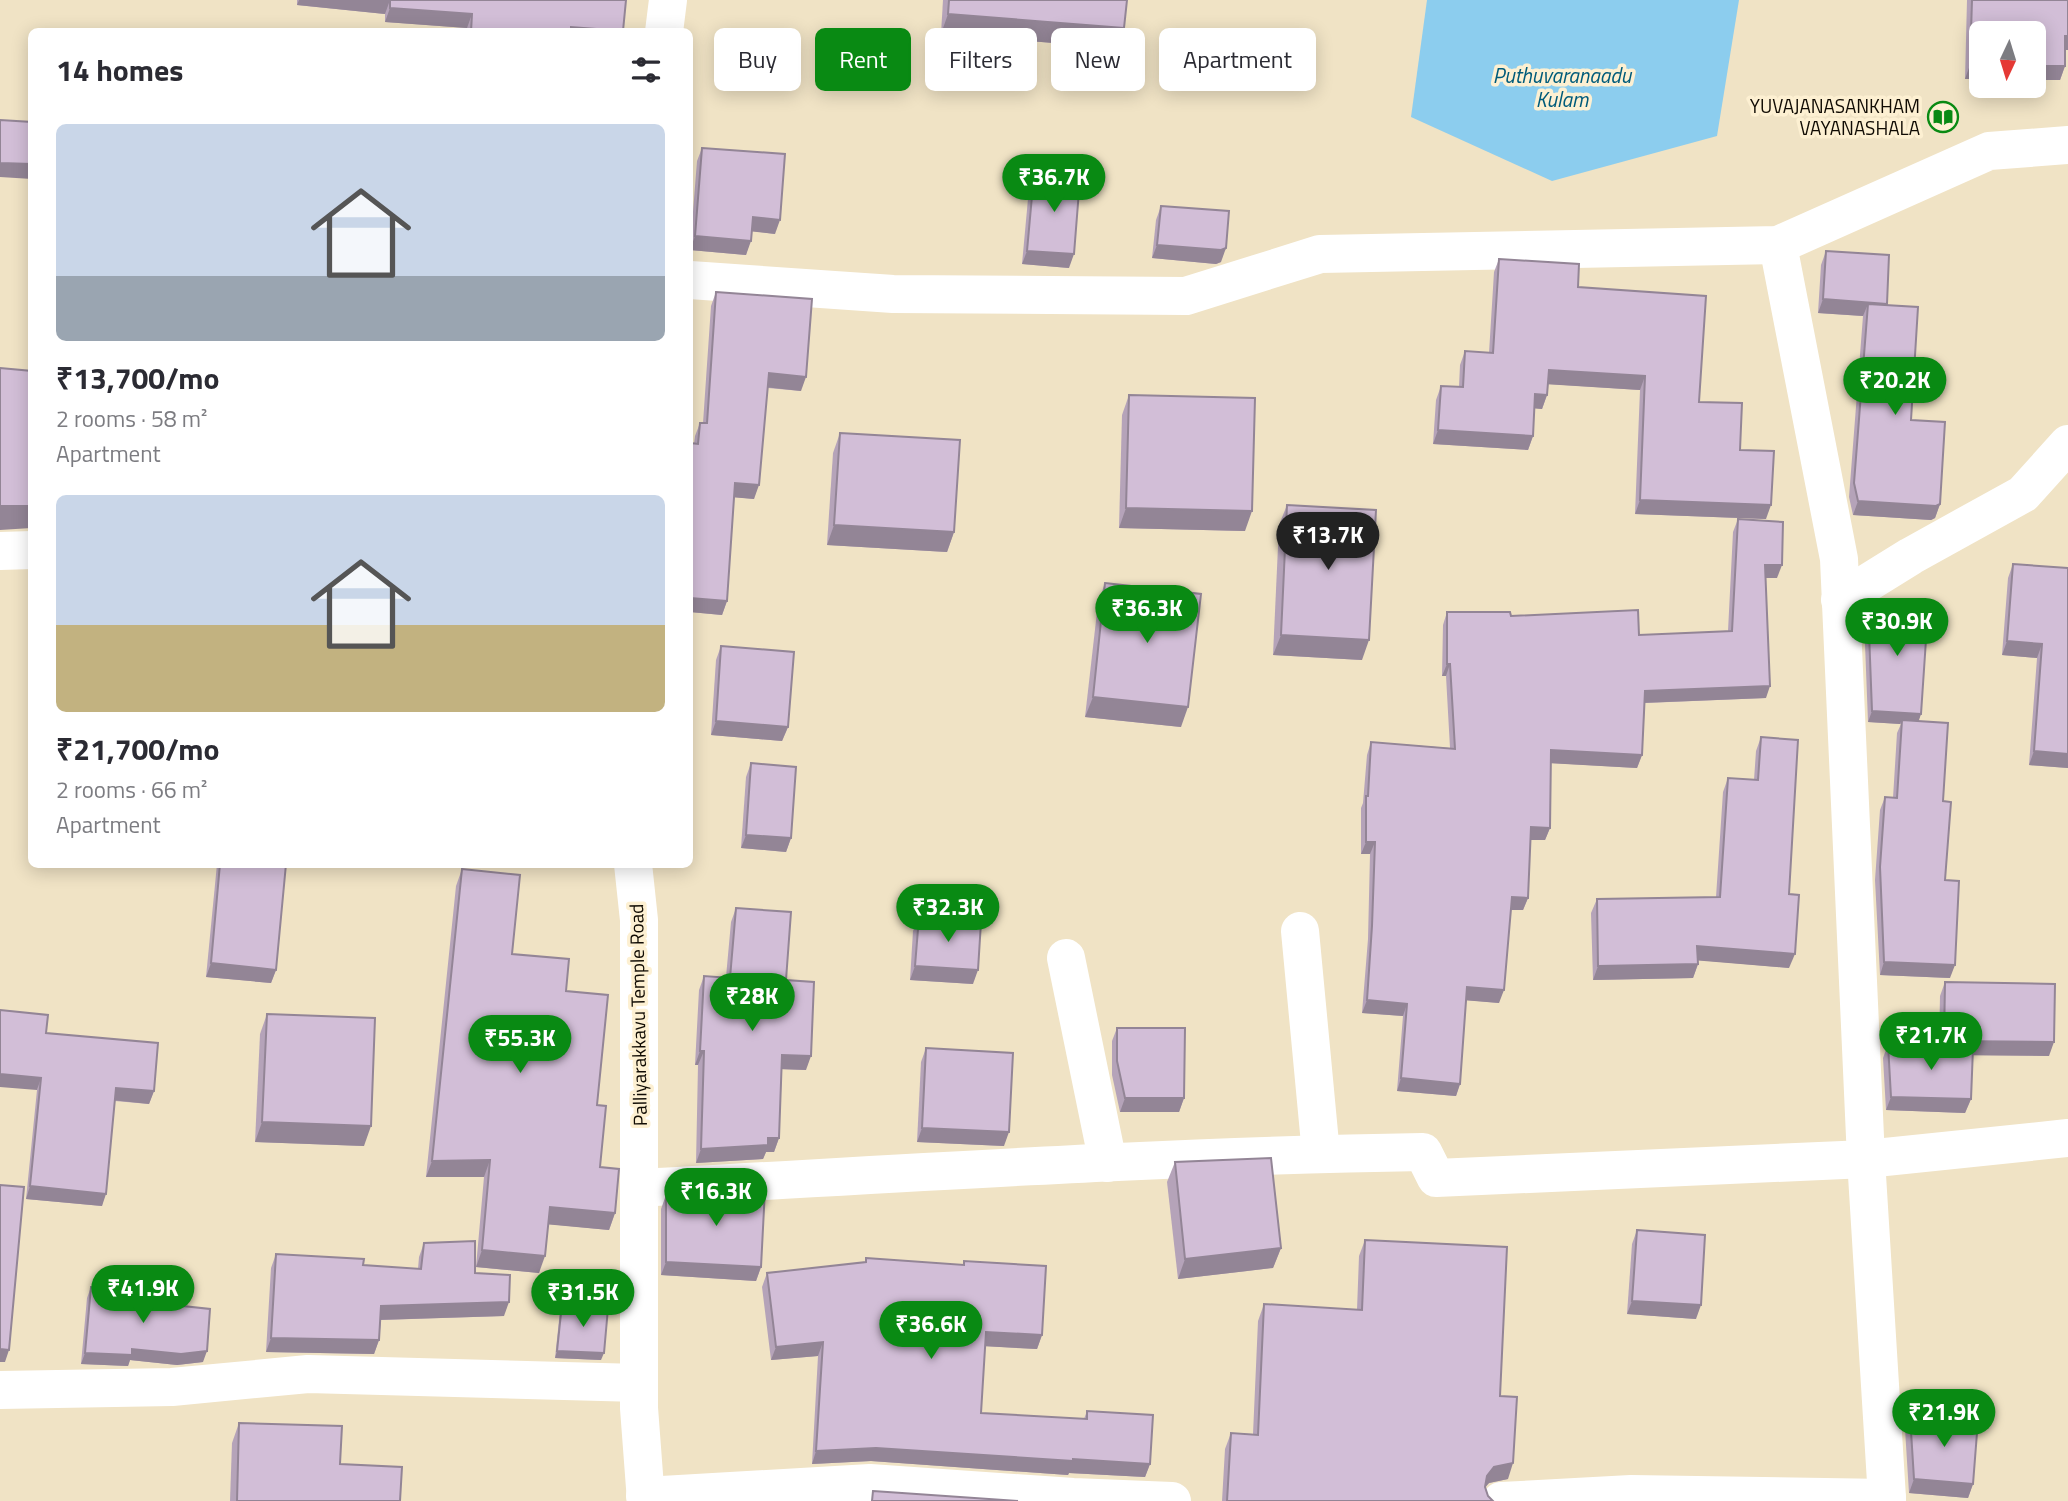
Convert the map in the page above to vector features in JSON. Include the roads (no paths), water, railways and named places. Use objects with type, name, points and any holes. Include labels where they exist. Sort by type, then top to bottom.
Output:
[{"type":"street","points":[[664,28],[667,0]]},
{"type":"street","points":[[693,280],[892,294],[1186,296],[1321,254],[1778,245],[1989,151],[2068,145]]},
{"type":"street","points":[[1501,1501],[1631,1494],[1886,1500],[1866,1159],[1839,559],[1778,245]]},
{"type":"street","points":[[1840,600],[1910,556],[2023,494],[2068,444]]},
{"type":"street","points":[[0,551],[28,550]]},
{"type":"street","name":"Palliyarakkavu Temple Road","points":[[633,868],[639,920],[639,1408],[645,1498]]},
{"type":"street","points":[[1300,931],[1321,1154]]},
{"type":"street","points":[[1066,958],[1108,1163]]},
{"type":"street","points":[[639,1188],[1108,1163],[1423,1152],[1436,1178],[1866,1159],[2068,1138]]},
{"type":"street","points":[[0,1390],[172,1387],[307,1374],[639,1383]]},
{"type":"street","points":[[645,1498],[870,1483],[1172,1501]]},
{"type":"water","name":"Puthuvaranaadu Kulam","points":[[1427,0],[1739,0],[1717,136],[1552,181],[1411,117]]},
{"type":"place","name":"YUVAJANASANKHAM VAYANASHALA","points":[[1943,117]]}]
